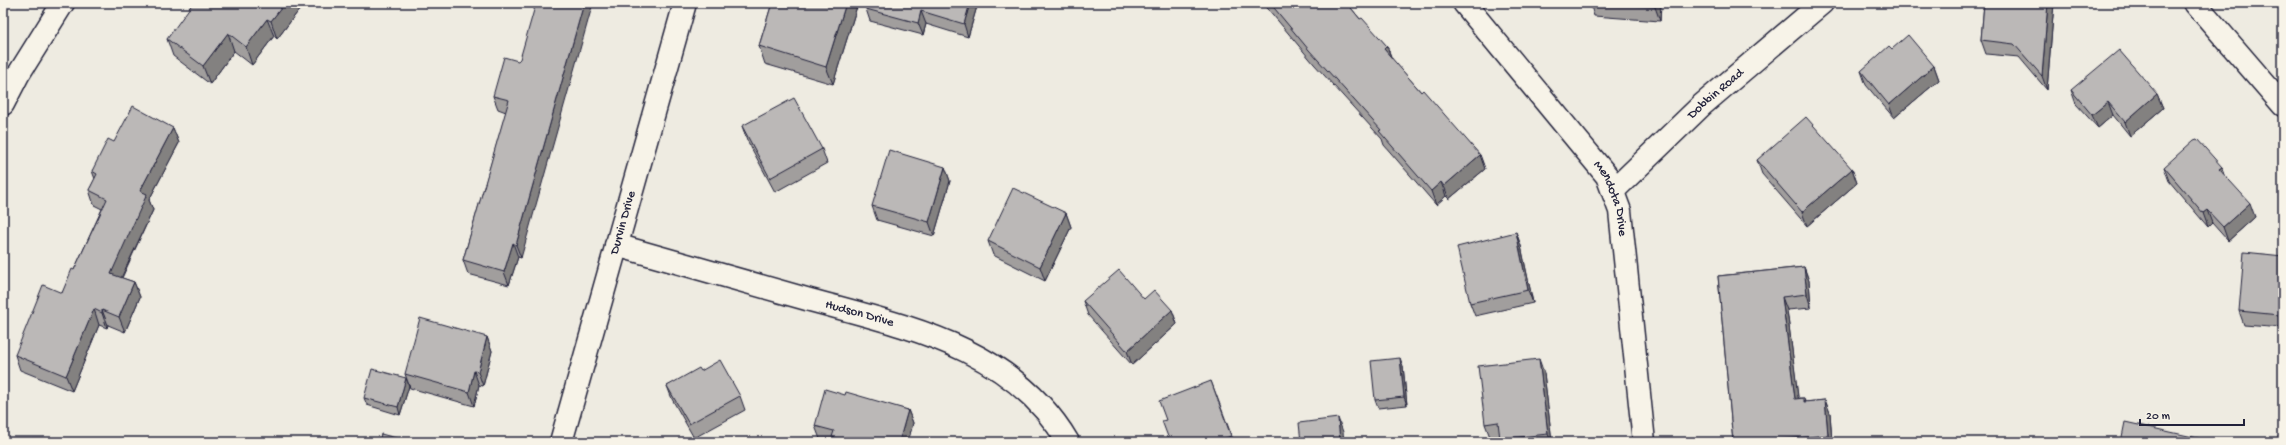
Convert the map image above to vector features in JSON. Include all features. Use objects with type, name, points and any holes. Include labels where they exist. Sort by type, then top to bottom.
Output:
[{"type":"street","points":[[3,104],[18,75],[63,3]]},
{"type":"street","name":"Durvin Drive","points":[[561,442],[685,3]]},
{"type":"street","name":"Mendota Drive","points":[[1464,3],[1607,176],[1614,190],[1620,211],[1644,442]]},
{"type":"street","name":"Dobbin Road","points":[[1614,190],[1702,105],[1822,3]]},
{"type":"street","points":[[2195,3],[2283,105]]},
{"type":"street","name":"Hudson Drive","points":[[616,246],[911,328],[964,348],[1003,371],[1029,391],[1054,419],[1068,442]]},
{"type":"building","points":[[193,3],[285,3],[271,21],[267,19],[246,47],[228,33],[203,66],[167,39]]},
{"type":"building","points":[[536,3],[584,3],[516,245],[513,243],[504,272],[463,260],[509,100],[493,96],[504,57],[518,61],[520,59]]},
{"type":"building","points":[[772,3],[846,3],[826,67],[759,46]]},
{"type":"building","points":[[867,3],[970,3],[964,24],[921,11],[918,23],[866,9]]},
{"type":"building","points":[[1270,3],[1347,3],[1360,19],[1362,18],[1387,46],[1384,49],[1421,92],[1423,90],[1480,155],[1444,186],[1441,182],[1431,191],[1379,131],[1381,130],[1309,50]]},
{"type":"building","points":[[1605,3],[1655,3],[1655,7]]},
{"type":"building","points":[[1984,3],[2048,3],[2042,76],[2014,44],[1981,40]]},
{"type":"building","points":[[1908,35],[1934,66],[1889,105],[1861,71],[1889,46],[1892,49]]},
{"type":"building","points":[[2119,50],[2157,94],[2125,122],[2108,102],[2092,115],[2071,90]]},
{"type":"building","points":[[794,98],[822,149],[770,178],[742,126]]},
{"type":"building","points":[[133,106],[173,128],[140,191],[147,194],[111,274],[134,282],[119,317],[102,310],[102,313],[94,309],[66,376],[15,355],[43,285],[62,293],[72,269],[74,270],[107,199],[89,190],[97,174],[92,171],[108,139],[114,142]]},
{"type":"building","points":[[1806,117],[1852,169],[1802,212],[1757,160]]},
{"type":"building","points":[[2197,139],[2222,167],[2219,169],[2250,203],[2223,227],[2207,210],[2203,213],[2164,167]]},
{"type":"building","points":[[889,150],[945,167],[929,222],[872,206]]},
{"type":"building","points":[[1013,188],[1066,213],[1040,267],[988,241]]},
{"type":"building","points":[[1516,232],[1528,290],[1470,303],[1457,247]]},
{"type":"building","points":[[2244,252],[2283,256],[2283,292],[2281,292],[2279,315],[2239,311]]},
{"type":"building","points":[[1804,267],[1807,294],[1782,297],[1795,399],[1804,398],[1804,402],[1825,400],[1828,435],[1755,442],[1733,442],[1718,276]]},
{"type":"building","points":[[1119,270],[1144,299],[1154,290],[1172,310],[1127,351],[1083,301]]},
{"type":"building","points":[[420,318],[487,337],[478,372],[474,371],[469,392],[405,374]]},
{"type":"building","points":[[1400,358],[1404,397],[1375,400],[1371,361]]},
{"type":"building","points":[[1539,359],[1548,434],[1500,439],[1498,422],[1485,424],[1478,366]]},
{"type":"building","points":[[720,360],[740,396],[689,424],[667,386],[699,368],[701,371]]},
{"type":"building","points":[[372,369],[406,378],[398,407],[364,398]]},
{"type":"building","points":[[1211,381],[1231,436],[1215,442],[1170,442],[1162,421],[1166,420],[1159,401]]},
{"type":"building","points":[[825,389],[845,395],[846,392],[908,410],[899,442],[850,442],[832,437],[834,431],[815,426]]},
{"type":"building","points":[[1338,418],[1340,442],[1301,442],[1299,423]]},
{"type":"building","points":[[2125,422],[2211,441],[2121,442]]},
{"type":"building","points":[[381,434],[411,442],[379,442]]}]
